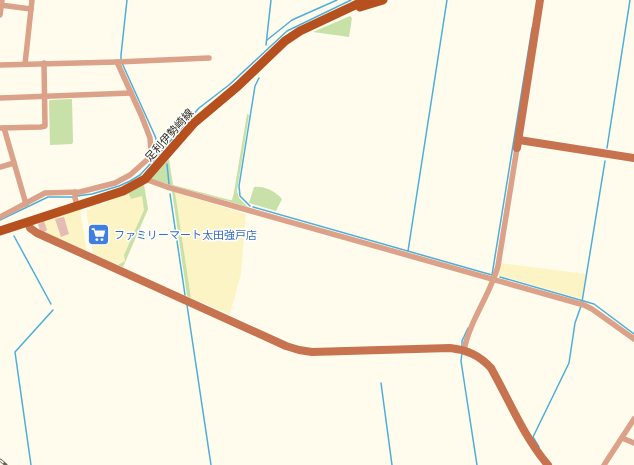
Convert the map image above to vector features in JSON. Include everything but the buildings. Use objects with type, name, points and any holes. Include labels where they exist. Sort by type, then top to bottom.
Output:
[{"type":"main road","name":"足利伊勢崎線","points":[[0,231],[28,222],[76,198],[123,191],[145,179],[194,123],[238,86],[285,41],[300,31],[366,0]]},
{"type":"main road","name":"足利伊勢崎線","points":[[334,16],[383,0]]},
{"type":"street","points":[[25,64],[32,0]]},
{"type":"street","points":[[464,350],[467,337],[494,279],[498,266],[540,0]]},
{"type":"street","points":[[0,15],[1,3],[31,9]]},
{"type":"street","points":[[0,64],[117,62],[210,58]]},
{"type":"street","points":[[0,217],[48,193],[76,198],[121,180],[137,170],[150,156],[150,138],[117,62]]},
{"type":"street","points":[[26,204],[2,128],[45,126],[44,63]]},
{"type":"street","points":[[0,98],[131,93]]},
{"type":"street","points":[[518,144],[634,158]]},
{"type":"street","points":[[0,167],[14,163]]},
{"type":"street","points":[[145,179],[167,187],[584,305],[634,339]]},
{"type":"street","points":[[28,222],[30,228],[37,233],[286,346],[299,350],[312,352],[450,348],[464,350],[478,356],[491,368],[528,435],[548,465]]},
{"type":"street","points":[[604,465],[634,419]]},
{"type":"street","points":[[622,438],[634,443]]},
{"type":"shaded area","points":[[144,185],[148,209],[123,267],[93,254],[86,210],[91,209],[90,205],[99,202],[100,205]]},
{"type":"shaded area","points":[[175,192],[246,214],[241,274],[230,314],[191,298]]},
{"type":"shaded area","points":[[80,209],[87,253],[39,231],[37,223]]},
{"type":"shaded area","points":[[501,263],[586,274],[582,299],[498,275]]},
{"type":"green space","points":[[350,16],[352,18],[349,37],[313,32]]},
{"type":"green space","points":[[72,99],[73,142],[72,144],[50,145],[49,102],[50,100]]},
{"type":"green space","points":[[247,114],[249,115],[237,191],[239,198],[248,207],[149,179],[169,159],[173,185],[232,200]]},
{"type":"green space","points":[[143,185],[148,209],[123,267],[118,265],[125,261],[124,255],[144,210],[142,196],[131,199],[128,192]]},
{"type":"green space","points":[[254,187],[262,187],[269,190],[282,199],[276,211],[249,203]]},
{"type":"green space","points":[[172,191],[175,192],[191,298],[187,296]]},
{"type":"waterway","points":[[121,60],[127,0]]},
{"type":"waterway","points":[[266,45],[271,0]]},
{"type":"waterway","points":[[267,40],[292,20],[337,0]]},
{"type":"waterway","points":[[77,196],[92,194],[119,186],[140,175],[199,108],[229,85],[287,31],[351,0]]},
{"type":"waterway","points":[[408,251],[447,0]]},
{"type":"waterway","points":[[607,148],[630,0]]},
{"type":"waterway","points":[[253,207],[492,275],[532,28]]},
{"type":"waterway","points":[[122,63],[155,136],[159,149]]},
{"type":"waterway","points":[[250,206],[240,196],[239,186],[255,86],[259,78]]},
{"type":"waterway","points":[[155,157],[157,146]]},
{"type":"waterway","points":[[582,302],[605,161]]},
{"type":"waterway","points":[[167,164],[169,184]]},
{"type":"waterway","points":[[170,194],[185,295]]},
{"type":"waterway","points":[[0,220],[48,197],[73,197]]},
{"type":"waterway","points":[[14,236],[51,304]]},
{"type":"waterway","points":[[500,277],[594,304],[634,334]]},
{"type":"waterway","points":[[187,305],[211,465]]},
{"type":"waterway","points":[[539,447],[533,437],[569,363],[575,323],[581,306]]},
{"type":"waterway","points":[[31,465],[15,352],[53,310]]},
{"type":"waterway","points":[[462,347],[462,341],[468,328]]},
{"type":"waterway","points":[[462,353],[461,361],[477,465]]},
{"type":"waterway","points":[[381,383],[392,465]]},
{"type":"railway","points":[[0,460],[6,465]]},
{"type":"place","name":"ファミリーマート太田強戸店","points":[[98,235]]}]
